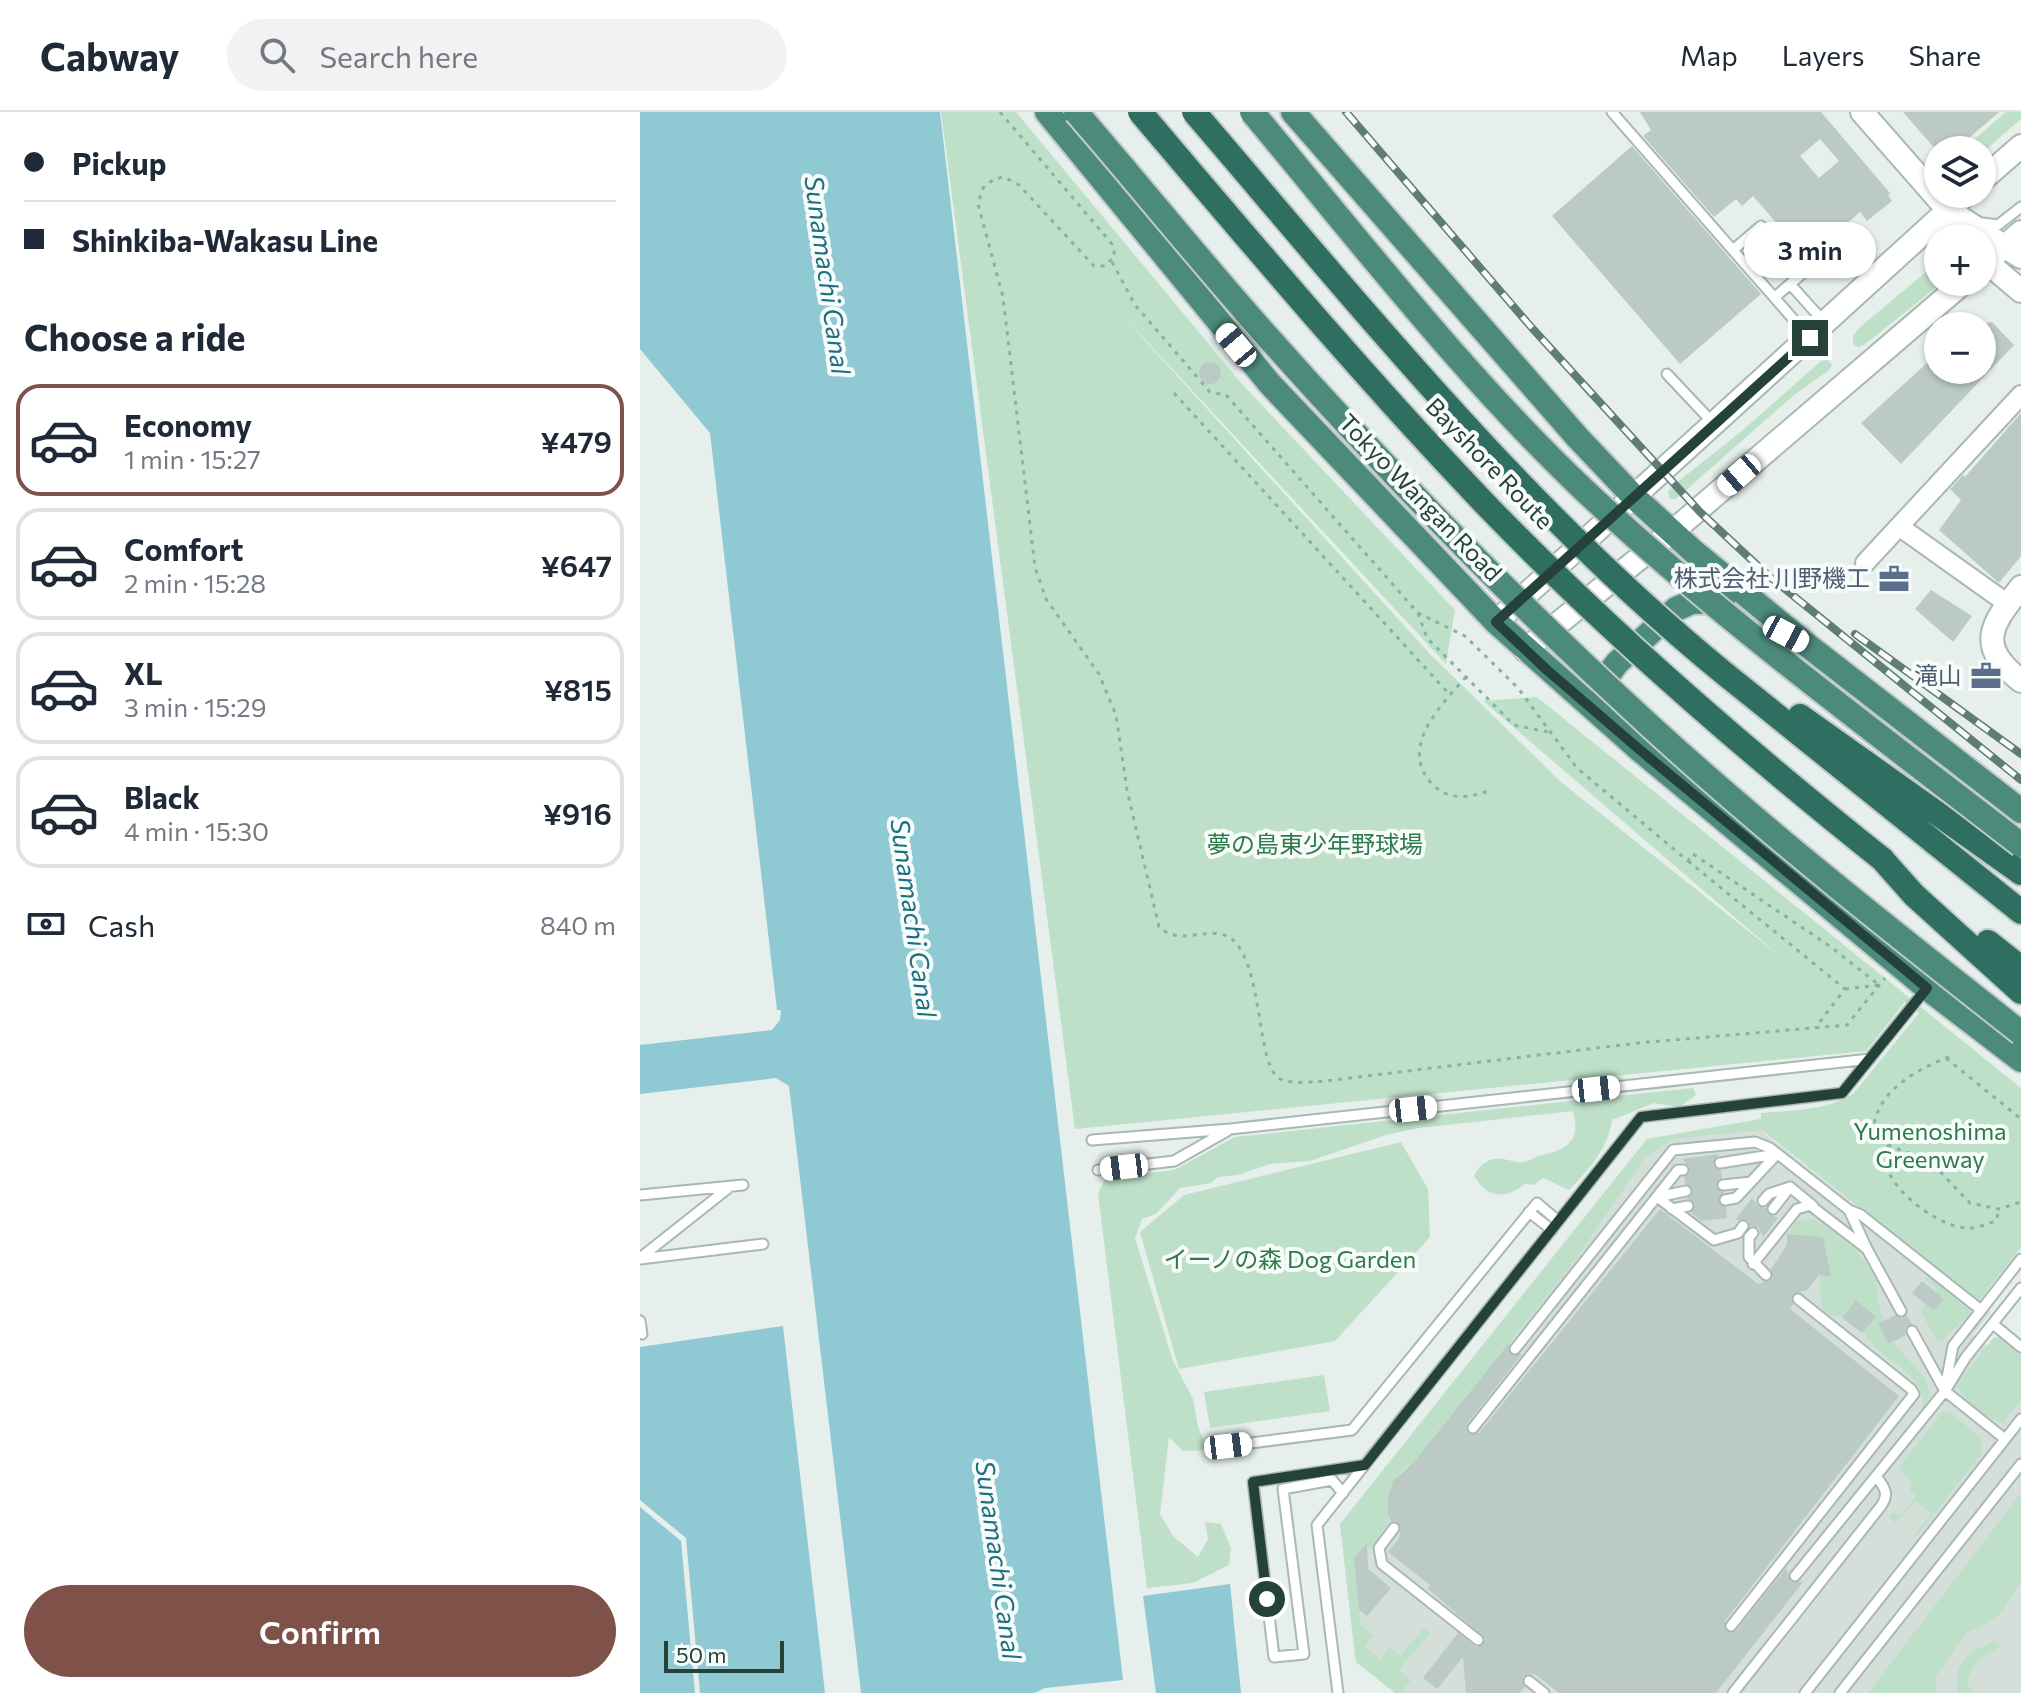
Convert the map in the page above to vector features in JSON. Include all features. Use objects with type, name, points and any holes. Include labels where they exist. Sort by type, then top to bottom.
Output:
[{"type":"highway","points":[[1047,112],[1270,384],[1496,622],[1605,720],[1927,988],[2021,1060]]},
{"type":"highway","name":"Tokyo Wangan Road","points":[[1076,112],[1266,335],[1495,577],[1712,781],[1843,892],[2021,1033]]},
{"type":"highway","name":"Bayshore Route","points":[[1140,112],[1294,293],[1490,509],[1660,674],[1722,729],[2021,968]]},
{"type":"highway","name":"Bayshore Route","points":[[1194,112],[1535,502],[1639,601],[1725,674],[2021,912]]},
{"type":"highway","points":[[1252,112],[1478,380],[1582,488],[1679,577],[2021,845]]},
{"type":"highway","points":[[1293,112],[1578,438],[1634,497],[1807,645],[2021,811]]},
{"type":"highway","points":[[1605,720],[1602,702],[1608,675],[1676,609],[1692,602],[1721,600],[1807,645]]},
{"type":"highway","points":[[1725,674],[1755,687],[2021,873]]},
{"type":"highway","points":[[1882,859],[1914,895],[2021,992]]},
{"type":"street","points":[[1862,112],[1958,224]]},
{"type":"street","points":[[1996,168],[2021,146]]},
{"type":"street","points":[[1496,622],[1950,208]]},
{"type":"street","points":[[1948,210],[2016,245]]},
{"type":"street","points":[[1996,256],[2016,245]]},
{"type":"street","points":[[1996,273],[2021,291]]},
{"type":"street","points":[[1525,650],[1672,532],[1948,296]]},
{"type":"street","points":[[1865,563],[2021,395]]},
{"type":"street","points":[[1900,527],[2014,596],[1997,618],[1991,644],[2003,667],[2021,681]]},
{"type":"lane","points":[[1612,112],[1775,297],[1818,331]]},
{"type":"lane","points":[[1948,210],[1989,225],[1998,225],[2021,207]]},
{"type":"lane","points":[[1733,250],[1761,226],[1804,272],[1775,297]]},
{"type":"lane","points":[[1790,284],[1818,331]]},
{"type":"lane","points":[[1667,374],[1714,424]]},
{"type":"lane","points":[[1338,1693],[1317,1525],[1641,1117],[1842,1093],[1927,988]]},
{"type":"lane","points":[[1092,1140],[1230,1129],[1870,1059]]},
{"type":"lane","points":[[1098,1170],[1174,1161],[1230,1129]]},
{"type":"lane","points":[[1515,1349],[1673,1150],[1755,1142],[1777,1154],[1849,1210],[1861,1215],[1981,1310]]},
{"type":"lane","points":[[1720,1163],[1777,1154]]},
{"type":"lane","points":[[1725,1200],[1736,1198],[1777,1154]]},
{"type":"lane","points":[[1473,1428],[1678,1170],[1683,1170]]},
{"type":"lane","points":[[1723,1185],[1751,1182]]},
{"type":"lane","points":[[640,1195],[743,1185]]},
{"type":"lane","points":[[640,1258],[731,1186]]},
{"type":"lane","points":[[1790,1187],[1867,1249]]},
{"type":"lane","points":[[1763,1201],[1769,1194],[1790,1187]]},
{"type":"lane","points":[[1773,1209],[1790,1187]]},
{"type":"lane","points":[[1657,1197],[1686,1191]]},
{"type":"lane","points":[[1657,1197],[1714,1240],[1738,1233],[1743,1226]]},
{"type":"lane","points":[[1753,1264],[1797,1209],[1805,1204],[1814,1207]]},
{"type":"lane","points":[[1672,1209],[1688,1206]]},
{"type":"lane","points":[[1849,1210],[1901,1311]]},
{"type":"lane","points":[[1228,1446],[1352,1430],[1529,1212],[1555,1225]]},
{"type":"lane","points":[[1753,1233],[1748,1248],[1753,1264],[1766,1275]]},
{"type":"lane","points":[[640,1258],[763,1244]]},
{"type":"lane","points":[[1945,1391],[1953,1346],[2021,1259]]},
{"type":"lane","points":[[1795,1576],[1945,1391],[1966,1357],[2021,1288]]},
{"type":"lane","points":[[1731,1626],[1914,1394],[1798,1299]]},
{"type":"lane","points":[[640,1321],[642,1334]]},
{"type":"lane","points":[[1993,1324],[2021,1347]]},
{"type":"lane","points":[[1912,1331],[1945,1391],[2005,1439]]},
{"type":"lane","points":[[1805,1693],[2021,1419]]},
{"type":"lane","points":[[1840,1693],[2021,1464]]},
{"type":"lane","points":[[1343,1493],[1332,1480],[1283,1489],[1304,1654],[1274,1657],[1253,1482],[1365,1465]]},
{"type":"lane","points":[[1733,1693],[1886,1499],[1886,1489],[1876,1476]]},
{"type":"lane","points":[[1394,1528],[1379,1548],[1379,1560],[1478,1640]]},
{"type":"lane","points":[[1529,1681],[1544,1693]]},
{"type":"path","points":[[1000,112],[1112,244],[1115,256],[1105,266],[1094,266],[1015,181],[1004,177],[994,179],[979,193],[978,204],[1003,297],[1028,518],[1043,591],[1054,614],[1099,674],[1116,715],[1127,790],[1159,927],[1173,936],[1185,938],[1214,933],[1228,936],[1237,944],[1256,987],[1266,1058],[1273,1074],[1282,1080],[1317,1082],[1624,1045],[1847,1025],[1887,975]]},
{"type":"path","points":[[1111,262],[1135,305],[1210,392],[1226,395],[1418,613],[1427,638],[1514,725],[1549,732]]},
{"type":"path","points":[[1174,393],[1450,695]]},
{"type":"path","points":[[1418,613],[1465,636],[1518,688],[1577,768],[1845,989]]},
{"type":"path","points":[[1466,677],[1429,722],[1420,744],[1418,760],[1422,774],[1442,794],[1464,797],[1489,791]]},
{"type":"path","points":[[1688,861],[1693,854],[1831,947],[1879,985]]},
{"type":"path","points":[[1815,1028],[1845,989],[1879,985]]},
{"type":"path","points":[[2021,1119],[1947,1058],[1927,1064],[1882,1102],[1874,1125],[1888,1145],[1931,1162],[1970,1203],[1999,1209],[2021,1202]]},
{"type":"path","points":[[1888,1145],[1887,1167],[1893,1180],[1913,1202],[1933,1216],[1965,1228],[1996,1221],[1999,1209]]},
{"type":"shaded area","points":[[1761,1119],[1763,1132],[1991,1312],[1973,1335],[2021,1373],[2021,1693],[1400,1693],[1355,1658],[1340,1524],[1647,1139]]},
{"type":"green space","points":[[941,112],[1016,112],[1242,384],[1455,610],[1446,664],[1109,301],[1430,654],[1561,782],[1781,957],[1483,701],[1537,697],[2021,1088],[2021,1248],[1978,1302],[1762,1130],[1673,1139],[1645,1157],[1577,1258],[1413,1463],[1400,1473],[1389,1495],[1390,1520],[1371,1547],[1364,1546],[1354,1558],[1361,1625],[1374,1636],[1365,1647],[1380,1659],[1389,1647],[1400,1656],[1424,1628],[1430,1633],[1399,1670],[1411,1680],[1402,1691],[1404,1693],[1395,1693],[1356,1662],[1340,1524],[1647,1139],[1761,1119],[1761,1113],[1809,1109],[1844,1099],[1854,1093],[1919,1013],[1905,1002],[1866,1051],[1075,1129]]},
{"type":"green space","points":[[2006,112],[2021,112],[2021,119],[1996,141],[1996,136],[1978,136]]},
{"type":"green space","points":[[1924,274],[1925,296],[1858,347],[1853,344],[1853,336]]},
{"type":"green space","points":[[1828,360],[1832,365],[1829,370],[1794,395],[1676,499],[1670,499],[1668,491],[1675,484],[1743,430],[1821,361]]},
{"type":"green space","points":[[1693,1088],[1696,1095],[1680,1107],[1654,1103],[1612,1120],[1602,1149],[1569,1190],[1543,1178],[1534,1185],[1525,1184],[1510,1193],[1497,1194],[1485,1189],[1474,1176],[1482,1165],[1493,1159],[1525,1162],[1565,1147],[1574,1136],[1573,1111],[1418,1128],[1386,1135],[1310,1161],[1270,1164],[1238,1175],[1218,1177],[1211,1183],[1180,1188],[1156,1214],[1142,1219],[1135,1238],[1173,1361],[1193,1399],[1198,1427],[1208,1450],[1183,1451],[1169,1437],[1160,1514],[1173,1536],[1198,1557],[1208,1539],[1205,1522],[1221,1524],[1231,1548],[1229,1565],[1193,1583],[1147,1588],[1098,1193],[1106,1178],[1174,1170],[1235,1137]]},
{"type":"green space","name":"イーノの森 Dog Garden","points":[[1401,1142],[1428,1189],[1430,1237],[1335,1341],[1179,1369],[1140,1232],[1184,1195]]},
{"type":"green space","points":[[1811,1218],[1850,1246],[1873,1275],[1885,1320],[1879,1326],[1890,1345],[1895,1343],[1926,1381],[1928,1399],[1922,1410],[1923,1397],[1919,1386],[1879,1351],[1864,1331],[1875,1316],[1857,1301],[1844,1316],[1831,1315],[1822,1308],[1819,1275],[1830,1277],[1823,1237],[1787,1234],[1797,1221]]},
{"type":"green space","points":[[1930,1277],[1970,1313],[1942,1341],[1937,1341],[1921,1312],[1926,1305],[1934,1311],[1944,1299],[1935,1292],[1938,1289],[1924,1278]]},
{"type":"green space","points":[[2000,1337],[2021,1354],[2021,1399],[2003,1423],[1976,1408],[1957,1385],[1993,1338]]},
{"type":"green space","points":[[1324,1375],[1330,1411],[1210,1428],[1204,1392]]},
{"type":"green space","points":[[1949,1411],[1982,1439],[1980,1449],[1983,1452],[1917,1536],[1913,1537],[1931,1513],[1915,1501],[1896,1523],[1889,1517],[1893,1512],[1899,1516],[1916,1496],[1910,1491],[1911,1482],[1899,1467],[1942,1412]]},
{"type":"green space","points":[[2021,1493],[2021,1582],[2002,1612],[1967,1633],[1936,1676],[1935,1693],[1868,1693]]},
{"type":"green space","points":[[1995,1641],[2002,1647],[1984,1656],[1969,1676],[1967,1682],[1973,1693],[1958,1693],[1957,1674],[1964,1660]]},
{"type":"water","name":"Sunamachi Canal","points":[[640,112],[940,112],[1123,1680],[1045,1688],[1034,1693],[861,1693],[789,1086],[776,1078],[640,1094],[640,1045],[772,1030],[780,1020],[781,1010],[777,1010],[710,433],[640,349]]},
{"type":"water","points":[[783,1326],[825,1693],[640,1693],[640,1347]]},
{"type":"water","points":[[1230,1584],[1241,1693],[1156,1693],[1143,1596]]},
{"type":"pier","points":[[640,1500],[686,1538],[700,1693],[695,1693],[681,1541],[640,1507]]},
{"type":"building","points":[[1640,112],[1821,112],[1890,193],[1888,195],[1892,201],[1867,221],[1860,212],[1807,258],[1753,196],[1742,206],[1736,199],[1714,217],[1643,136],[1651,130]],"holes":[[[1820,139],[1839,161],[1819,178],[1800,156]]]},
{"type":"building","points":[[1903,112],[1999,112],[1971,136],[1924,136]]},
{"type":"building","points":[[1632,146],[1761,294],[1680,364],[1552,216]]},
{"type":"building","points":[[1996,326],[2014,345],[1996,364]]},
{"type":"building","points":[[1210,362],[1218,365],[1221,373],[1218,381],[1210,384],[1202,381],[1199,373],[1202,365]]},
{"type":"building","points":[[1924,366],[1924,384],[1977,384],[1901,464],[1861,423]]},
{"type":"building","points":[[2021,413],[2021,556],[1999,583],[1939,530],[1961,500],[1950,489],[1963,475],[1965,477]]},
{"type":"building","points":[[1931,590],[1972,616],[1953,642],[1915,609]]},
{"type":"building","points":[[1719,1154],[1713,1163],[1721,1170],[1722,1178],[1716,1187],[1724,1192],[1718,1201],[1726,1207],[1727,1218],[1702,1221],[1691,1213],[1695,1204],[1687,1198],[1693,1190],[1685,1184],[1684,1177],[1690,1169],[1682,1159]]},
{"type":"building","points":[[1752,1198],[1759,1207],[1766,1208],[1768,1214],[1778,1218],[1763,1237],[1759,1228],[1750,1226],[1747,1220],[1735,1220]]},
{"type":"building","points":[[1660,1209],[1758,1284],[1773,1278],[1771,1269],[1787,1245],[1787,1234],[1823,1237],[1831,1277],[1819,1275],[1807,1290],[1793,1294],[1790,1309],[1899,1396],[1725,1621],[1726,1631],[1736,1631],[1786,1568],[1791,1582],[1803,1582],[1716,1693],[1559,1693],[1535,1674],[1529,1674],[1523,1677],[1525,1687],[1520,1693],[1466,1693],[1463,1657],[1437,1689],[1423,1678],[1458,1633],[1476,1647],[1483,1645],[1485,1638],[1427,1588],[1430,1585],[1388,1552],[1399,1538],[1401,1528],[1388,1515],[1388,1497],[1393,1481],[1413,1463],[1509,1343],[1510,1354],[1522,1354],[1467,1424],[1469,1434],[1479,1433]]},
{"type":"building","points":[[1922,1281],[1944,1299],[1934,1311],[1912,1293]]},
{"type":"building","points":[[1856,1300],[1876,1317],[1862,1333],[1842,1318]]},
{"type":"building","points":[[1895,1315],[1902,1318],[1907,1315],[1912,1324],[1905,1328],[1906,1335],[1889,1344],[1878,1324]]},
{"type":"building","points":[[1367,1543],[1368,1569],[1391,1588],[1367,1616],[1359,1610],[1354,1558]]},
{"type":"railway","points":[[1346,112],[1532,328],[1700,512],[1770,577],[2021,780]]},
{"type":"railway","points":[[1855,634],[2021,754]]},
{"type":"place","name":"株式会社 川野機工","points":[[1894,579]]},
{"type":"place","name":"滝山","points":[[1986,676]]},
{"type":"route","points":[[1267,1599],[1253,1482],[1365,1465],[1641,1117],[1842,1093],[1927,988],[1640,750],[1496,622],[1810,338]]},
{"type":"park label","name":"夢の島東少年野球場","points":[[1315,845]]},
{"type":"park label","name":"Yumenoshima Greenway","points":[[1930,1146]]}]
